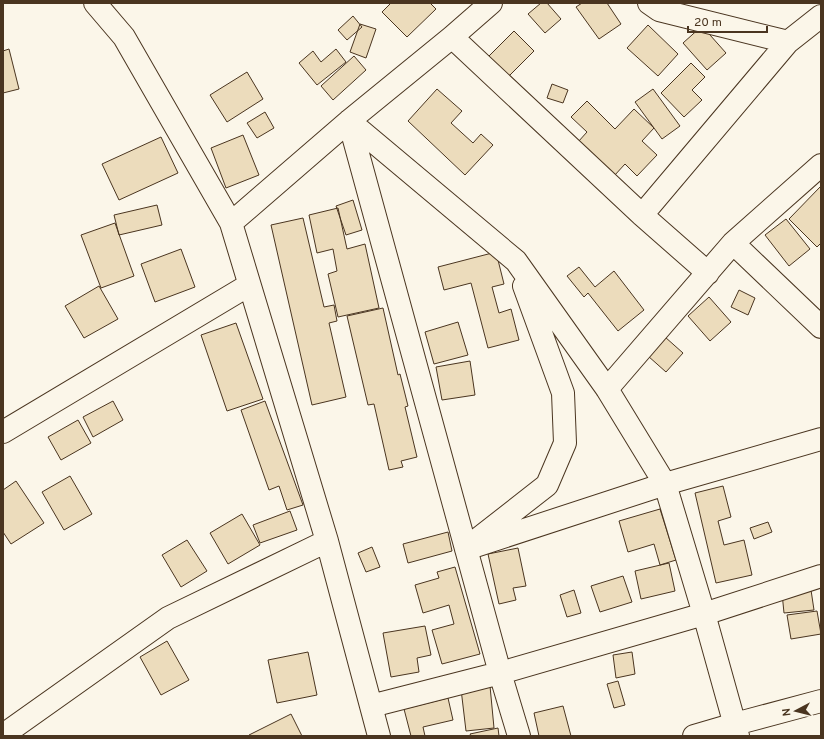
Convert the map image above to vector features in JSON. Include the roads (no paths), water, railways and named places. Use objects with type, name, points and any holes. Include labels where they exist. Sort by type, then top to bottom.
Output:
[{"type":"street","points":[[95,3],[124,37],[231,223],[327,541],[379,736]]},
{"type":"street","points":[[231,223],[349,121],[452,37],[491,3]]},
{"type":"street","points":[[649,3],[659,10],[788,42]]},
{"type":"street","points":[[642,215],[788,42],[821,16]]},
{"type":"street","points":[[452,37],[642,215],[708,273]]},
{"type":"street","points":[[349,121],[516,261],[607,389],[665,484],[704,614],[736,730]]},
{"type":"street","points":[[349,121],[500,673],[519,736]]},
{"type":"street","points":[[607,389],[733,243],[821,165]]},
{"type":"street","points":[[733,243],[821,327]]},
{"type":"street","points":[[466,549],[547,485],[565,443],[563,393],[516,261]]},
{"type":"street","points":[[3,432],[249,284]]},
{"type":"street","points":[[466,549],[665,484],[821,439]]},
{"type":"street","points":[[3,735],[168,618],[327,541]]},
{"type":"street","points":[[370,706],[500,673],[704,614],[821,576]]},
{"type":"street","points":[[694,736],[736,730],[821,701]]}]
